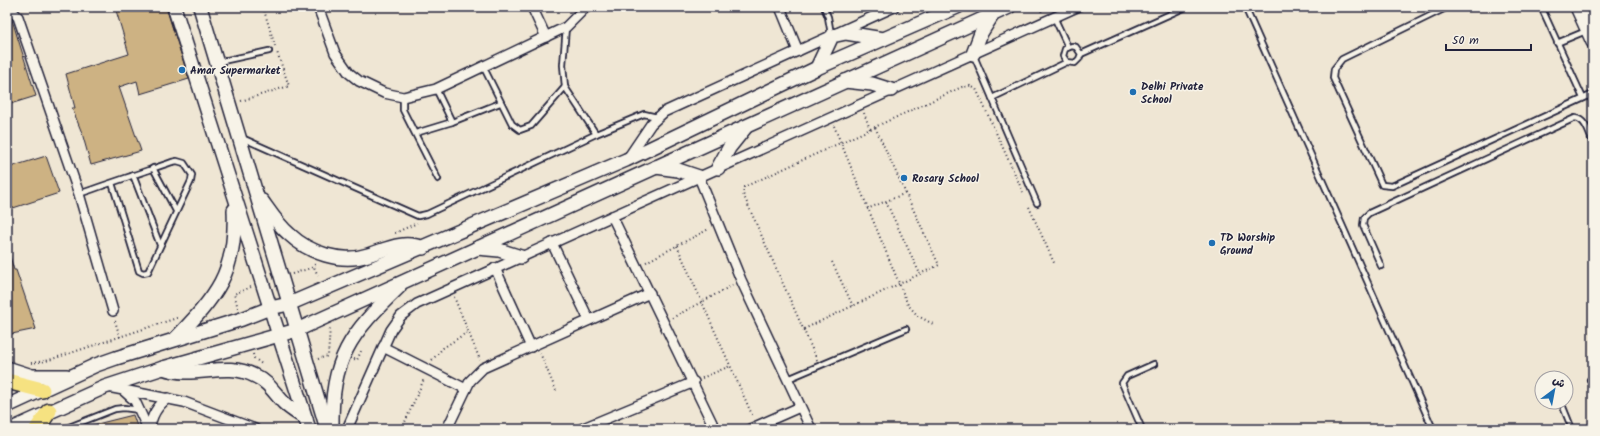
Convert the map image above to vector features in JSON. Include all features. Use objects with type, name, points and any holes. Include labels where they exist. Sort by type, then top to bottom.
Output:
[{"type":"main road","points":[[174,7],[307,424]]},
{"type":"main road","points":[[200,7],[327,429]]},
{"type":"main road","points":[[7,406],[116,358],[242,319],[270,308],[289,304],[423,248],[626,160],[817,68],[957,7]]},
{"type":"main road","points":[[12,429],[105,387],[163,368],[250,344],[278,334],[297,330],[1008,7]]},
{"type":"main road","points":[[1577,7],[1590,36]]},
{"type":"main road","points":[[973,54],[981,33],[993,14]]},
{"type":"main road","points":[[817,68],[832,36],[846,33],[884,39]]},
{"type":"main road","points":[[844,81],[872,84],[891,90]]},
{"type":"main road","points":[[718,168],[729,148],[748,124]]},
{"type":"main road","points":[[656,167],[678,170],[699,177]]},
{"type":"main road","points":[[175,340],[212,299],[227,272],[234,242],[234,194]]},
{"type":"main road","points":[[256,194],[288,234],[297,241],[318,252],[342,258],[354,258],[366,256],[403,244],[423,248]]},
{"type":"main road","points":[[477,248],[500,250],[521,257]]},
{"type":"main road","points":[[332,429],[334,387],[337,371],[346,349],[366,319],[406,281]]},
{"type":"main road","points":[[7,368],[32,376],[75,375]]},
{"type":"main road","points":[[163,368],[189,373],[221,369],[247,372],[268,384],[283,402],[307,424]]},
{"type":"main road","points":[[7,381],[42,390]]},
{"type":"main road","points":[[37,429],[50,411]]},
{"type":"street","points":[[8,7],[18,17],[79,194],[113,311]]},
{"type":"street","points":[[318,7],[335,53],[349,73],[359,81],[384,93],[403,97],[436,89],[546,37],[566,27],[586,7]]},
{"type":"street","points":[[532,7],[546,37]]},
{"type":"street","points":[[780,7],[798,51]]},
{"type":"street","points":[[626,160],[657,117],[668,110],[832,36],[882,10],[894,7]]},
{"type":"street","points":[[347,429],[395,323],[408,309],[495,268],[1076,7]]},
{"type":"street","points":[[699,177],[741,280],[811,429]]},
{"type":"street","points":[[612,216],[638,266],[715,429]]},
{"type":"street","points":[[552,243],[589,320]]},
{"type":"street","points":[[495,268],[534,345]]},
{"type":"street","points":[[447,429],[470,381],[483,368],[650,293]]},
{"type":"street","points":[[383,347],[466,389]]},
{"type":"street","points":[[582,429],[694,382]]},
{"type":"street","points":[[105,387],[188,403],[255,429]]},
{"type":"street","points":[[118,389],[132,397],[149,429]]},
{"type":"street","points":[[149,429],[152,416],[156,409],[168,398]]},
{"type":"street","points":[[753,428],[800,406]]},
{"type":"lane","points":[[824,7],[832,36]]},
{"type":"lane","points":[[1080,54],[1186,7]]},
{"type":"lane","points":[[1245,7],[1433,429]]},
{"type":"lane","points":[[1448,7],[1342,60],[1334,69],[1333,78],[1382,185],[1392,186],[1593,94]]},
{"type":"lane","points":[[1543,11],[1582,98]]},
{"type":"lane","points":[[1054,17],[1068,47]]},
{"type":"lane","points":[[566,27],[563,65],[565,87],[596,134]]},
{"type":"lane","points":[[1557,42],[1590,36]]},
{"type":"lane","points":[[992,98],[1067,62],[1075,63],[1080,59],[1080,54],[1076,47],[1068,47],[1063,52],[1063,56],[1067,62]]},
{"type":"lane","points":[[217,62],[269,51]]},
{"type":"lane","points":[[973,54],[1037,203]]},
{"type":"lane","points":[[483,66],[500,103],[512,124],[520,130],[530,126],[565,87]]},
{"type":"lane","points":[[436,89],[452,122]]},
{"type":"lane","points":[[403,97],[403,110],[438,179]]},
{"type":"lane","points":[[416,133],[452,122],[500,103]]},
{"type":"lane","points":[[239,136],[408,213],[418,216],[427,214],[596,134],[644,114],[657,117]]},
{"type":"lane","points":[[1381,266],[1363,225],[1364,218],[1369,214],[1575,118],[1582,120],[1591,136],[1593,143]]},
{"type":"lane","points":[[79,194],[153,168],[178,161],[184,163],[192,175],[191,181],[148,272],[143,273],[139,271],[112,183]]},
{"type":"lane","points":[[153,168],[176,212]]},
{"type":"lane","points":[[133,175],[160,246]]},
{"type":"lane","points":[[788,379],[906,329]]},
{"type":"lane","points":[[1142,429],[1122,383],[1127,376],[1154,364]]},
{"type":"lane","points":[[1590,380],[1593,385]]},
{"type":"lane","points":[[64,429],[115,409],[124,408],[140,410]]},
{"type":"lane","points":[[1564,410],[1572,429]]},
{"type":"path","points":[[230,105],[289,86],[263,7]]},
{"type":"path","points":[[820,366],[742,191],[747,185],[962,87],[970,86],[973,87],[978,93],[1023,193]]},
{"type":"path","points":[[860,104],[870,129]]},
{"type":"path","points":[[830,118],[841,142],[867,210],[908,305],[918,316],[933,324]]},
{"type":"path","points":[[804,329],[939,265],[875,127]]},
{"type":"path","points":[[867,210],[906,193]]},
{"type":"path","points":[[1026,200],[1055,265]]},
{"type":"path","points":[[886,202],[920,274]]},
{"type":"path","points":[[638,266],[719,223]]},
{"type":"path","points":[[677,246],[730,366],[753,428]]},
{"type":"path","points":[[832,262],[852,306]]},
{"type":"path","points":[[665,322],[741,280]]},
{"type":"path","points":[[451,289],[483,368]]},
{"type":"path","points":[[113,311],[120,337]]},
{"type":"path","points":[[26,362],[46,361],[179,317]]},
{"type":"path","points":[[534,345],[557,393]]},
{"type":"path","points":[[694,382],[730,366]]},
{"type":"building","points":[[115,7],[166,7],[189,79],[140,94],[137,81],[119,87],[141,151],[91,165],[82,133],[72,108],[75,108],[66,74],[129,54]]},
{"type":"building","points":[[7,14],[12,20],[36,96],[7,105]]},
{"type":"building","points":[[46,156],[59,193],[7,210],[7,168]]},
{"type":"building","points":[[7,253],[9,253],[14,270],[16,270],[36,329],[7,335]]},
{"type":"building","points":[[133,415],[138,429],[90,429],[89,426]]},
{"type":"place","name":"Amar Supermarket","points":[[182,70]]},
{"type":"place","name":"Delhi Private School","points":[[1133,92]]},
{"type":"place","name":"Rosary School","points":[[904,178]]},
{"type":"place","name":"TD Worship Ground","points":[[1212,243]]}]
